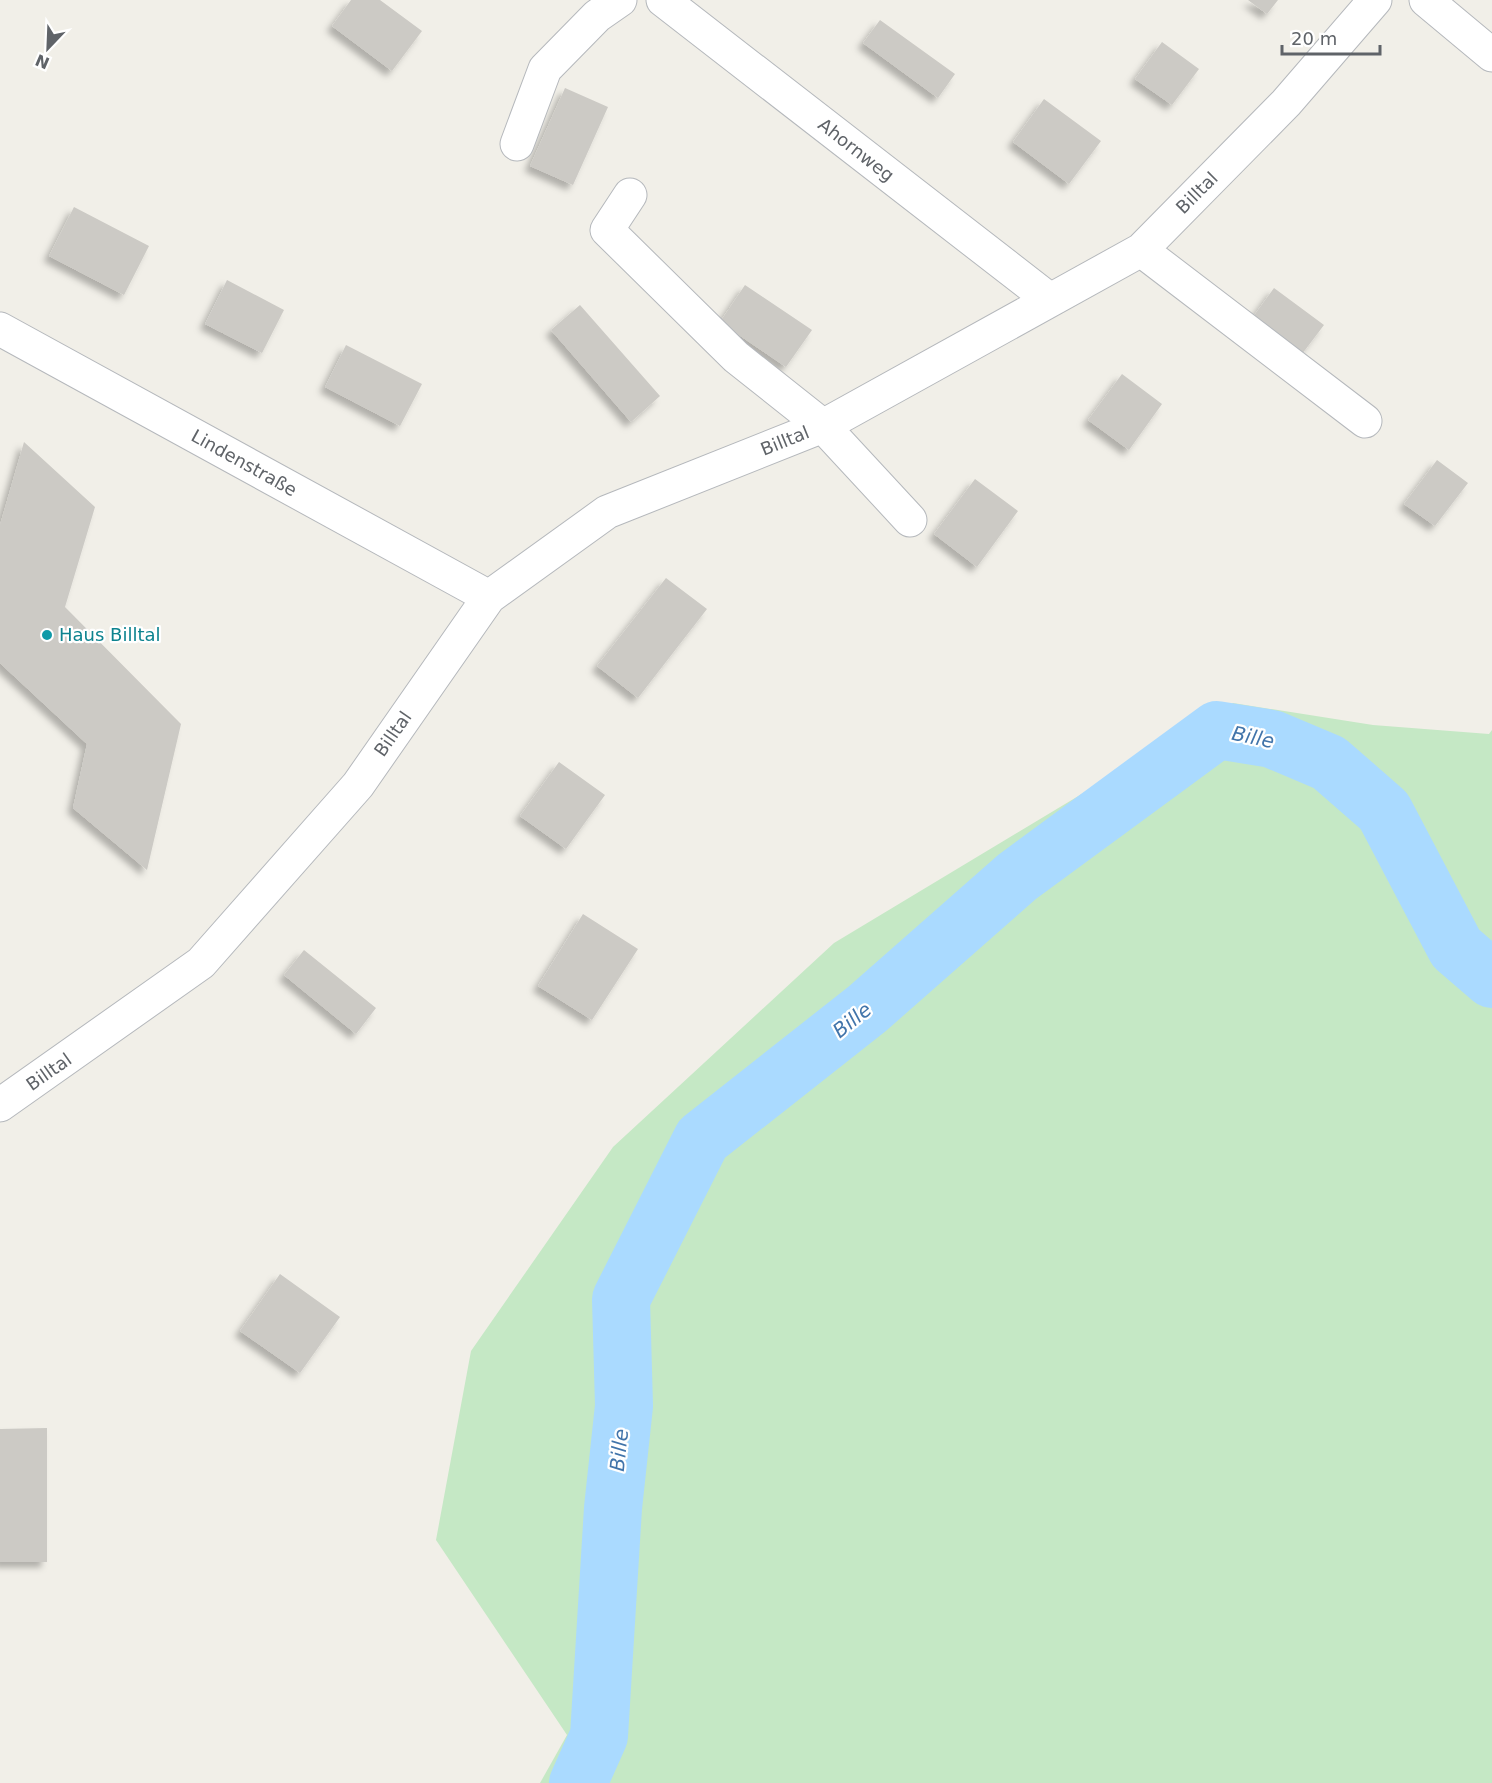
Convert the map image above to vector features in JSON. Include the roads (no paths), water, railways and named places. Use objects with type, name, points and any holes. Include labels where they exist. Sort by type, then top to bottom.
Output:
[{"type":"street","points":[[517,144],[544,69],[597,16],[620,0]]},
{"type":"street","name":"Ahornweg","points":[[663,0],[1050,300]]},
{"type":"street","name":"Billtal","points":[[0,1106],[201,963],[358,785],[489,597],[607,512],[823,426],[1141,250],[1286,103],[1375,0]]},
{"type":"street","points":[[1426,0],[1492,55]]},
{"type":"street","name":"Billtal","points":[[630,195],[608,230],[736,357],[823,426]]},
{"type":"street","points":[[1141,250],[1365,421]]},
{"type":"street","name":"Lindenstraße","points":[[0,329],[489,597]]},
{"type":"street","points":[[823,426],[910,520]]},
{"type":"waterway","name":"Bille","points":[[578,1783],[599,1736],[613,1508],[624,1406],[621,1299],[702,1139],[867,1009],[1017,877],[1217,730],[1272,739],[1329,763],[1384,811],[1456,948],[1492,979]]},
{"type":"place","name":"Haus Billtal","points":[[47,635]]}]
